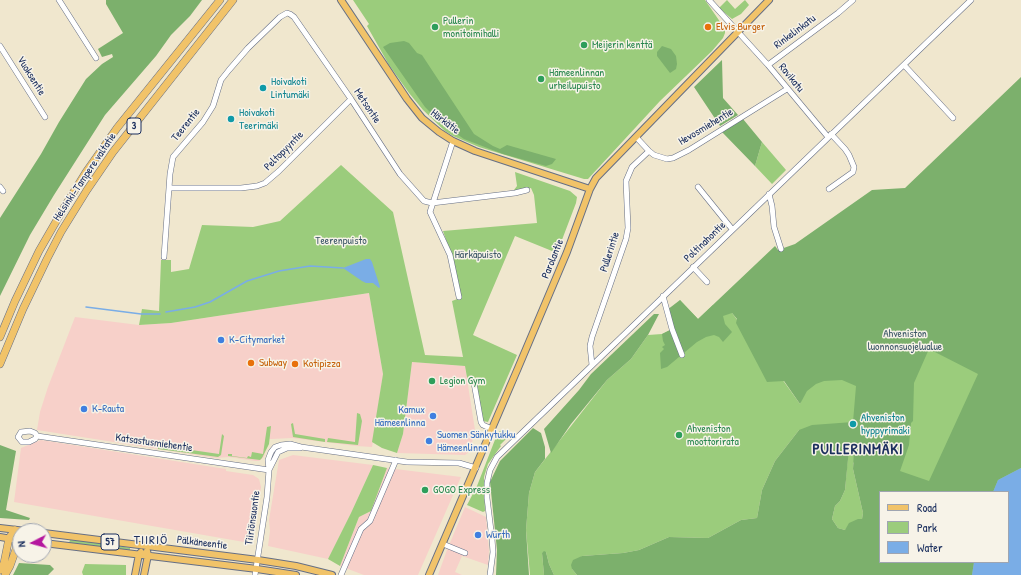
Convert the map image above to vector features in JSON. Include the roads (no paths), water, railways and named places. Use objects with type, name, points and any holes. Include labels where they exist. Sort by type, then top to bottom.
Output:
[{"type":"highway","name":"Helsinki-Tampere valtatie","points":[[0,336],[8,316],[43,245],[64,206],[86,172],[117,128],[220,0]]},
{"type":"highway","name":"Helsinki-Tampere valtatie","points":[[0,364],[23,309],[47,259],[61,232],[87,190],[113,152],[233,0]]},
{"type":"highway","points":[[0,329],[8,316]]},
{"type":"highway","points":[[0,570],[4,563],[9,538],[12,534]]},
{"type":"highway","points":[[5,575],[12,562]]},
{"type":"main road","name":"Härkätie","points":[[341,0],[407,99],[422,118],[453,141],[475,151],[590,189]]},
{"type":"main road","name":"Parolantie","points":[[429,575],[567,252],[590,189],[596,178],[769,0]]},
{"type":"main road","points":[[0,528],[12,530]]},
{"type":"main road","name":"Pälkäneentie","points":[[52,534],[258,560],[296,566],[332,575]]},
{"type":"main road","points":[[0,537],[12,538]]},
{"type":"main road","name":"Pälkäneentie","points":[[52,544],[148,555],[256,572],[296,575]]},
{"type":"main road","points":[[135,575],[139,554],[146,546]]},
{"type":"main road","points":[[144,575],[148,555],[146,546]]},
{"type":"street","points":[[59,0],[96,58]]},
{"type":"street","name":"Ravikatu","points":[[709,0],[768,65],[787,89],[830,136],[845,149],[854,167],[853,172],[829,189]]},
{"type":"street","name":"Rinkelinkatu","points":[[768,65],[838,13],[853,0]]},
{"type":"street","name":"Poltinahontie","points":[[490,575],[493,552],[487,498],[487,483],[493,464],[497,457],[971,0]]},
{"type":"street","name":"Teerentie","points":[[164,257],[173,157],[203,122],[213,106],[221,80],[248,48],[280,17],[284,14],[290,14]]},
{"type":"street","name":"Metsontie","points":[[290,14],[351,99],[400,174],[424,201],[432,203]]},
{"type":"street","name":"Vuoksentie","points":[[0,46],[45,117]]},
{"type":"street","points":[[904,65],[953,118]]},
{"type":"street","name":"Hevosmiehentie","points":[[636,137],[649,151],[661,158],[673,158],[689,150],[787,89]]},
{"type":"street","name":"Peltopyyntie","points":[[170,188],[241,188],[257,186],[265,183],[279,172],[351,99]]},
{"type":"street","points":[[453,141],[430,212],[450,254],[459,297]]},
{"type":"street","name":"Pullerintie","points":[[592,364],[590,346],[592,337],[627,234],[628,219],[626,181],[632,168],[649,151]]},
{"type":"street","points":[[698,187],[732,229]]},
{"type":"street","points":[[432,203],[515,194],[527,190]]},
{"type":"street","points":[[769,194],[774,226],[781,249]]},
{"type":"street","points":[[693,267],[707,282]]},
{"type":"street","points":[[663,296],[672,329],[682,355]]},
{"type":"street","points":[[474,383],[481,422],[483,425],[492,429]]},
{"type":"street","name":"Katsastusmiehentie","points":[[36,436],[269,470]]},
{"type":"street","points":[[269,470],[278,452],[287,448],[301,448],[396,460],[459,463],[476,468]]},
{"type":"street","points":[[341,575],[360,529],[370,521],[396,460]]},
{"type":"street","name":"Tiiriönsuontie","points":[[256,572],[269,470]]},
{"type":"street","points":[[443,544],[465,553]]},
{"type":"water","points":[[366,259],[370,259],[372,262],[380,287],[379,288],[373,283],[366,283],[362,281],[343,268]]},
{"type":"water","points":[[1021,468],[1021,575],[972,575],[974,563],[1009,563],[1009,491],[993,491],[998,480]]},
{"type":"waterway","points":[[166,312],[195,307],[210,302],[247,281],[279,271],[310,266],[343,268]]},
{"type":"waterway","points":[[86,307],[141,314],[160,314]]},
{"type":"place","name":"Pullerin monitoimihalli","points":[[435,27]]},
{"type":"place","name":"Elvis Burger","points":[[708,27]]},
{"type":"place","name":"Meijerin kenttä","points":[[584,45]]},
{"type":"place","name":"Hämeenlinnan urheilupuisto","points":[[541,79]]},
{"type":"place","name":"Hoivakoti Lintumäki","points":[[263,88]]},
{"type":"place","name":"Hoivakoti Teerimäki","points":[[231,119]]},
{"type":"place","name":"K-Citymarket","points":[[221,340]]},
{"type":"place","name":"Subway","points":[[251,363]]},
{"type":"place","name":"Kotipizza","points":[[295,364]]},
{"type":"place","name":"Legion Gym","points":[[432,381]]},
{"type":"place","name":"K-Rauta","points":[[84,409]]},
{"type":"place","name":"Kamux Hämeenlinna","points":[[433,416]]},
{"type":"place","name":"Ahveniston hyppyrimäki","points":[[853,424]]},
{"type":"place","name":"Ahveniston moottorirata","points":[[679,435]]},
{"type":"place","name":"Suomen Sänkytukku Hämeenlinna","points":[[429,441]]},
{"type":"place","name":"GOGO Express","points":[[425,490]]},
{"type":"place","name":"Würth","points":[[478,535]]},
{"type":"district","name":"PULLERINMÄKI","points":[[858,450]]},
{"type":"district","name":"TIIRIÖ","points":[[151,541]]},
{"type":"park label","name":"Teerenpuisto","points":[[341,241]]},
{"type":"park label","name":"Härkäpuisto","points":[[478,255]]},
{"type":"park label","name":"Ahveniston luonnonsuojelualue","points":[[905,340]]}]
